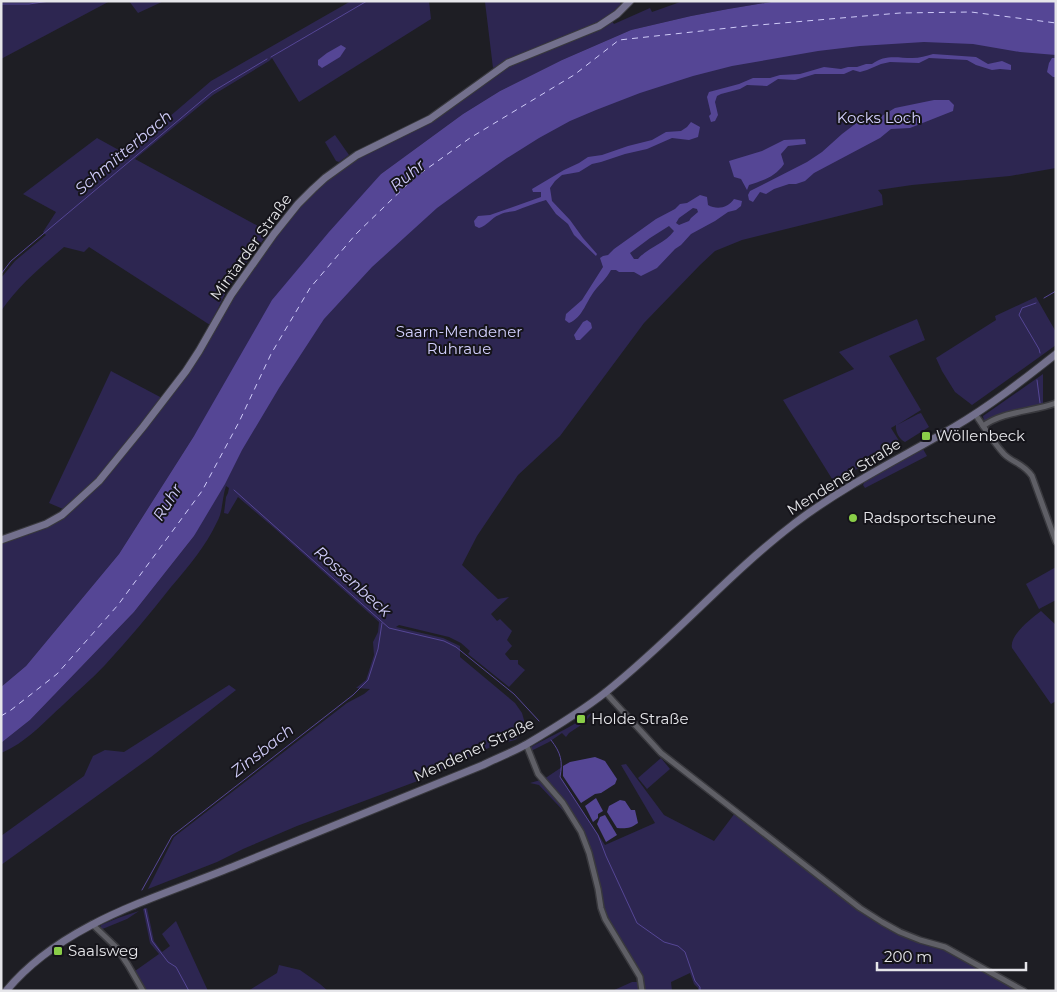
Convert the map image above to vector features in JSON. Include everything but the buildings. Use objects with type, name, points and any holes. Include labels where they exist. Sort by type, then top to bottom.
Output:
[{"type":"main road","name":"Mintarder Straße","points":[[1,540],[46,524],[62,515],[99,481],[144,427],[186,371],[224,305],[266,245],[298,204],[325,178],[357,155],[430,119],[508,63],[599,26],[617,14],[630,1]]},
{"type":"main road","name":"Mendener Straße","points":[[6,991],[41,957],[74,934],[115,913],[483,765],[526,744],[606,692],[666,640],[735,573],[795,523],[857,482],[976,414],[1020,383],[1056,354]]},
{"type":"street","points":[[983,426],[990,421],[1004,416],[1056,403]]},
{"type":"street","points":[[976,414],[1004,454],[1022,465],[1032,476],[1056,542]]},
{"type":"street","points":[[606,692],[661,753],[860,908],[900,932],[945,947],[1024,991]]},
{"type":"street","points":[[526,744],[538,774],[563,803],[581,832],[589,852],[598,889],[600,908],[640,977],[642,991]]},
{"type":"street","points":[[92,924],[116,948],[128,964],[143,991]]},
{"type":"green space","points":[[1,1],[110,1],[1,59]]},
{"type":"green space","points":[[129,1],[164,1],[138,13]]},
{"type":"green space","points":[[351,1],[429,1],[431,19],[299,102],[272,58],[213,95],[135,159],[269,232],[228,288],[210,325],[89,247],[84,252],[64,247],[23,285],[1,311],[1,278],[15,261],[46,235],[43,232],[56,212],[23,194],[97,138],[126,154],[211,81]]},
{"type":"green space","points":[[620,1],[621,7],[608,19],[493,68],[485,2]]},
{"type":"green space","points":[[683,1],[777,1],[691,16],[631,30],[562,60],[500,91],[463,114],[381,174],[194,436],[119,554],[26,666],[1,687],[1,543],[47,527],[62,518],[152,419],[241,283],[301,205],[327,180],[360,157],[419,127],[510,66],[611,20],[614,24],[650,8],[652,12]]},
{"type":"green space","name":"Saarn-Mendener Ruhraue","points":[[1056,1],[1056,168],[1010,176],[878,190],[882,195],[883,205],[742,240],[715,251],[644,323],[560,436],[518,475],[477,536],[462,565],[498,599],[509,597],[491,614],[497,621],[500,619],[512,631],[507,640],[512,646],[505,654],[510,660],[518,660],[518,664],[525,670],[509,687],[468,654],[470,651],[461,643],[449,637],[399,625],[396,627],[443,638],[460,646],[460,657],[515,703],[522,713],[524,730],[515,740],[495,745],[423,779],[297,826],[217,862],[148,889],[174,837],[347,703],[370,689],[356,688],[366,680],[374,655],[373,642],[378,632],[379,622],[238,497],[228,514],[224,513],[229,488],[226,486],[219,518],[213,531],[190,564],[139,627],[114,656],[42,725],[19,744],[1,753],[1,743],[30,720],[134,612],[194,536],[276,343],[561,93]]},
{"type":"green space","points":[[335,135],[349,155],[339,162],[336,161],[325,142]]},
{"type":"green space","points":[[1036,297],[1056,332],[1056,345],[972,405],[955,392],[936,358],[996,320],[995,316]]},
{"type":"green space","points":[[917,319],[925,340],[889,356],[921,410],[897,425],[921,413],[929,427],[905,442],[898,435],[896,425],[891,428],[901,444],[834,482],[783,400],[854,369],[839,352]]},
{"type":"green space","points":[[111,371],[162,398],[106,469],[63,509],[49,503]]},
{"type":"green space","points":[[1043,374],[1043,406],[984,421],[983,416]]},
{"type":"green space","points":[[923,449],[927,456],[865,488],[863,485],[865,481]]},
{"type":"green space","points":[[1056,567],[1056,600],[1039,609],[1026,584]]},
{"type":"green space","points":[[1041,611],[1056,625],[1056,701],[1051,704],[1012,648],[1017,632]]},
{"type":"green space","points":[[229,685],[236,690],[151,757],[1,865],[1,836],[84,776],[93,756],[105,750],[124,752]]},
{"type":"green space","points":[[595,710],[584,723],[566,737],[562,733],[531,751],[531,747]]},
{"type":"green space","points":[[661,758],[670,769],[647,789],[638,778]]},
{"type":"green space","points":[[626,764],[664,815],[714,841],[735,813],[865,915],[892,931],[945,948],[1020,991],[698,991],[690,973],[671,982],[672,991],[643,991],[643,983],[602,908],[593,857],[585,836],[539,785],[530,783],[544,779],[562,767],[560,777],[605,845],[655,823],[621,765]]},
{"type":"green space","points":[[147,908],[154,941],[162,952],[170,946],[162,934],[176,921],[208,991],[146,991],[135,971],[159,954],[150,943],[143,909]]},
{"type":"green space","points":[[139,911],[127,919],[100,930],[101,925]]},
{"type":"green space","points":[[279,965],[300,970],[328,991],[248,991],[277,973]]},
{"type":"green space","points":[[632,982],[640,984],[640,991],[612,991]]},
{"type":"water","name":"Ruhr","points":[[777,1],[1056,1],[1056,55],[1020,52],[973,44],[924,42],[818,51],[732,66],[640,93],[596,110],[570,121],[507,158],[437,208],[372,267],[324,319],[279,388],[194,536],[134,612],[30,720],[1,743],[1,687],[26,666],[119,554],[194,436],[272,300],[381,174],[463,114],[500,91],[562,60],[631,30],[691,16]]},
{"type":"water","points":[[341,45],[346,48],[340,57],[322,68],[318,65],[318,60]]},
{"type":"water","points":[[933,54],[976,57],[988,64],[1002,61],[1011,65],[1011,70],[992,70],[967,60],[929,58],[919,63],[890,62],[860,72],[853,70],[844,74],[815,74],[795,80],[778,79],[767,86],[747,85],[717,96],[715,102],[718,115],[715,121],[711,122],[709,116],[711,114],[707,97],[709,92],[753,78],[800,74],[824,67],[841,69],[857,67],[887,58],[915,58]]},
{"type":"water","points":[[1052,58],[1056,58],[1056,77],[1047,72]]},
{"type":"water","points":[[934,100],[949,100],[954,105],[953,111],[910,128],[891,129],[880,138],[814,173],[805,181],[774,189],[766,194],[760,192],[753,202],[749,200],[748,195],[750,191],[807,162],[863,118],[869,122],[895,108]]},
{"type":"water","points":[[691,122],[700,127],[698,137],[689,140],[672,138],[647,149],[592,164],[579,172],[562,175],[550,188],[552,201],[570,220],[597,254],[596,256],[574,235],[568,224],[556,214],[546,200],[501,214],[482,227],[475,226],[474,221],[478,216],[490,215],[541,197],[541,192],[533,192],[532,189],[588,157],[602,155],[652,140],[666,132],[681,131]]},
{"type":"water","points":[[805,139],[806,144],[788,146],[781,154],[784,164],[777,172],[764,180],[749,185],[747,190],[741,179],[734,177],[729,161],[762,151],[784,140]]},
{"type":"water","points":[[700,195],[707,197],[708,205],[715,207],[726,206],[734,199],[742,201],[741,206],[736,210],[728,212],[691,234],[657,268],[641,276],[634,272],[611,270],[593,293],[578,317],[569,323],[565,320],[566,314],[582,300],[603,267],[600,258],[608,255],[656,219],[675,209],[680,204],[687,203]],"holes":[[[693,208],[697,209],[698,212],[689,221],[679,225],[676,223],[679,218]],[[669,226],[674,231],[670,235],[638,259],[634,259],[630,253]]]},
{"type":"water","points":[[587,320],[591,323],[592,328],[580,340],[576,340],[574,335],[583,322]]},
{"type":"water","points":[[595,757],[605,761],[617,779],[615,784],[581,803],[563,776],[563,766],[570,762]]},
{"type":"water","points":[[596,798],[603,811],[598,814],[598,818],[593,822],[585,806]]},
{"type":"water","points":[[620,800],[625,801],[631,810],[635,810],[638,823],[628,828],[617,828],[607,812],[609,806]]},
{"type":"water","points":[[605,815],[617,835],[606,842],[597,824],[600,817]]},
{"type":"waterway","points":[[1,4],[29,4],[50,1]]},
{"type":"waterway","name":"Schmitterbach","points":[[271,57],[367,1]]},
{"type":"waterway","name":"Schmitterbach","points":[[1,274],[11,261],[212,92],[267,59]]},
{"type":"waterway","name":"Wöllenbeck","points":[[1044,298],[1056,291]]},
{"type":"waterway","name":"Wöllenbeck","points":[[1036,303],[1022,308],[1019,315],[1040,353]]},
{"type":"waterway","name":"Wöllenbeck","points":[[1037,380],[1040,403]]},
{"type":"waterway","name":"Rossenbeck","points":[[234,490],[389,628],[444,641],[456,647],[514,694],[539,721]]},
{"type":"waterway","name":"Zinsbach","points":[[142,890],[172,836],[353,695],[368,680],[378,649],[382,623]]},
{"type":"waterway","name":"Rossenbeck","points":[[551,740],[560,757],[560,777],[598,835],[637,923],[664,942],[678,946],[685,952],[700,991]]},
{"type":"waterway","name":"Zinsbach","points":[[145,909],[152,941],[168,962],[176,967],[189,991]]},
{"type":"ferry route","points":[[1,716],[57,674],[118,605],[202,491],[239,422],[271,354],[310,288],[356,234],[414,178],[470,138],[574,75],[619,40],[747,26],[900,13],[971,12],[1056,23]]},
{"type":"place","name":"Wöllenbeck","points":[[926,436]]},
{"type":"place","name":"Radsportscheune","points":[[853,518]]},
{"type":"place","name":"Holde Straße","points":[[581,719]]},
{"type":"place","name":"Saalsweg","points":[[58,951]]},
{"type":"park label","name":"Kocks Loch","points":[[879,118]]}]
